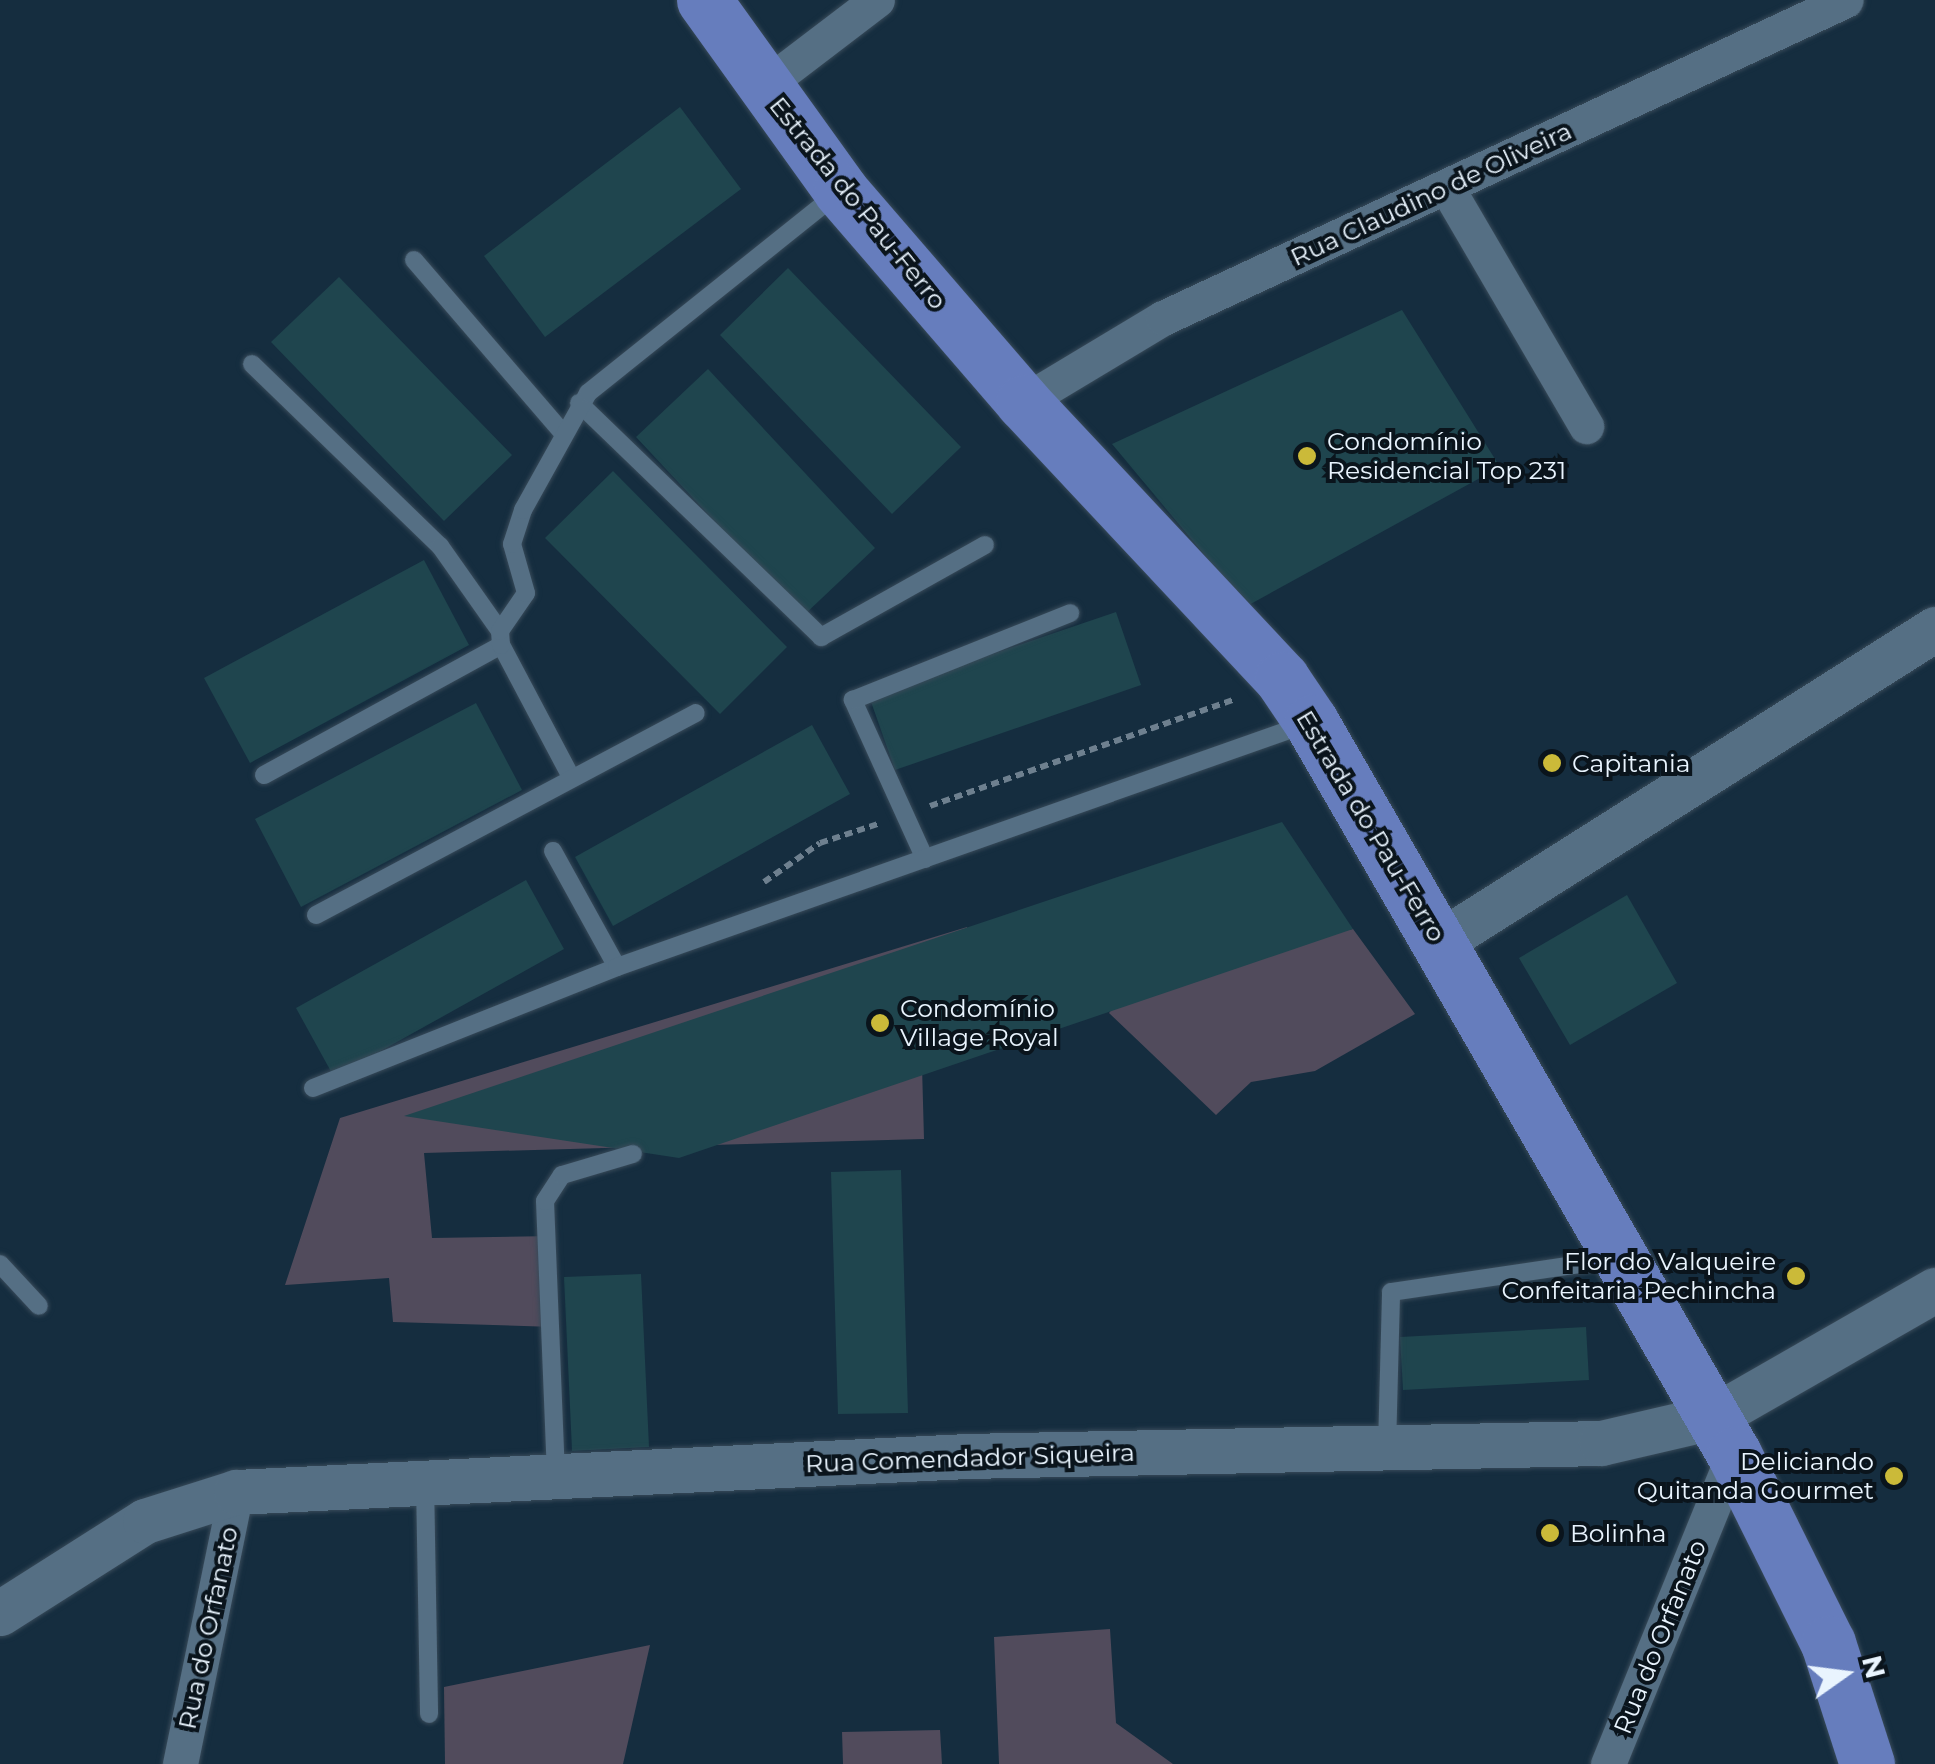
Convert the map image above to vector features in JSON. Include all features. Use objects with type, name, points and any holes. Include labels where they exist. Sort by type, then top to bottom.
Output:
[{"type":"main road","name":"Estrada do Pau-Ferro","points":[[704,0],[841,191],[1023,402],[1282,679],[1311,722],[1724,1436],[1828,1643],[1868,1764]]},
{"type":"street","points":[[764,86],[877,0]]},
{"type":"street","name":"Rua Claudino de Oliveira","points":[[1023,402],[1164,318],[1846,0]]},
{"type":"street","points":[[1447,188],[1586,426]]},
{"type":"street","points":[[1440,942],[1935,628]]},
{"type":"street","name":"Rua Comendador Siqueira","points":[[0,1613],[145,1521],[236,1492],[556,1475],[1724,1436],[1935,1290]]},
{"type":"street","name":"Rua do Orfanato","points":[[1608,1764],[1724,1436]]},
{"type":"street","name":"Rua do Orfanato","points":[[180,1764],[236,1492]]},
{"type":"lane","points":[[264,775],[501,638],[526,593],[512,544],[522,510],[579,403],[841,191]]},
{"type":"lane","points":[[414,260],[563,433]]},
{"type":"lane","points":[[252,364],[440,546],[501,638],[571,776]]},
{"type":"lane","points":[[579,403],[820,637],[986,545]]},
{"type":"lane","points":[[925,858],[910,813],[853,700],[1070,613]]},
{"type":"lane","points":[[316,915],[571,776],[696,713]]},
{"type":"lane","points":[[314,1088],[617,967],[1311,722]]},
{"type":"lane","points":[[553,851],[617,967]]},
{"type":"lane","points":[[556,1475],[545,1202],[562,1175],[633,1154]]},
{"type":"lane","points":[[1387,1448],[1391,1292],[1620,1258]]},
{"type":"lane","points":[[0,1264],[39,1306]]},
{"type":"lane","points":[[424,1481],[429,1714]]},
{"type":"path","points":[[749,920],[744,896],[798,856],[1203,712]]},
{"type":"shaded area","points":[[967,927],[990,1035],[922,1066],[924,1139],[424,1153],[432,1238],[554,1236],[555,1327],[393,1322],[389,1278],[285,1285],[340,1118]]},
{"type":"shaded area","points":[[1353,929],[1415,1014],[1315,1071],[1251,1082],[1216,1115],[1109,1013],[1142,971]]},
{"type":"shaded area","points":[[1110,1629],[1116,1723],[1173,1764],[999,1764],[994,1637]]},
{"type":"shaded area","points":[[650,1645],[623,1764],[445,1764],[444,1687]]},
{"type":"shaded area","points":[[940,1730],[942,1764],[843,1764],[842,1732]]},
{"type":"building","points":[[680,107],[741,189],[545,337],[484,256]]},
{"type":"building","points":[[788,268],[961,447],[892,514],[720,335]]},
{"type":"building","points":[[339,277],[512,455],[444,521],[271,342]]},
{"type":"building","name":"Condomínio Residencial Top 231","points":[[1402,310],[1500,467],[1247,606],[1112,444]]},
{"type":"building","points":[[708,369],[875,548],[803,616],[636,437]]},
{"type":"building","points":[[613,471],[787,647],[720,714],[545,538]]},
{"type":"building","points":[[424,560],[469,645],[250,763],[204,678]]},
{"type":"building","points":[[1116,612],[1141,685],[895,770],[869,696]]},
{"type":"building","points":[[476,703],[522,790],[301,907],[255,819]]},
{"type":"building","points":[[812,725],[850,794],[613,926],[575,857]]},
{"type":"building","name":"Condomínio Village Royal","points":[[1282,822],[1353,929],[679,1158],[404,1116]]},
{"type":"building","points":[[526,880],[564,949],[334,1077],[296,1008]]},
{"type":"building","points":[[1627,895],[1677,983],[1570,1045],[1519,958]]},
{"type":"building","points":[[901,1170],[908,1413],[838,1414],[831,1172]]},
{"type":"building","points":[[641,1274],[649,1447],[572,1451],[564,1277]]},
{"type":"building","points":[[1586,1327],[1589,1380],[1403,1390],[1400,1337]]},
{"type":"place","name":"Condomínio Residencial Top 231","points":[[1307,456]]},
{"type":"place","name":"Capitania","points":[[1552,763]]},
{"type":"place","name":"Condomínio Village Royal","points":[[880,1023]]},
{"type":"place","name":"Flor do Valqueire Confeitaria Pechincha","points":[[1796,1276]]},
{"type":"place","name":"Deliciando Quitanda Gourmet","points":[[1894,1476]]},
{"type":"place","name":"Bolinha","points":[[1550,1533]]}]
